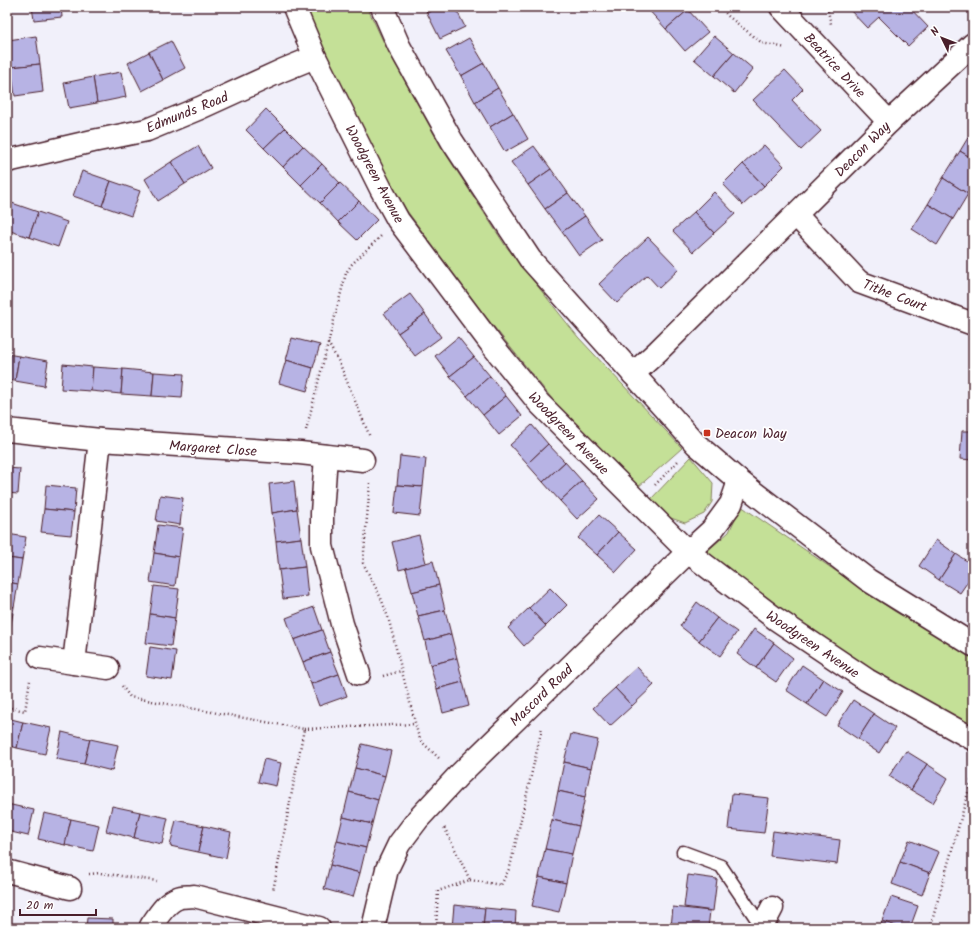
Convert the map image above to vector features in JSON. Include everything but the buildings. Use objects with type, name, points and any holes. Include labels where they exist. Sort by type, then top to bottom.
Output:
[{"type":"street","name":"Woodgreen Avenue","points":[[294,7],[315,57],[398,220],[488,339],[539,403],[688,552],[776,620],[867,680],[973,739]]},
{"type":"street","points":[[382,7],[399,46],[452,141],[530,259],[696,444],[739,481],[868,580],[973,645]]},
{"type":"street","name":"Beatrice Drive","points":[[782,7],[890,122]]},
{"type":"street","name":"Deacon Way","points":[[633,374],[890,122],[973,44]]},
{"type":"street","name":"Edmunds Road","points":[[7,161],[146,130],[315,57]]},
{"type":"street","name":"Tithe Court","points":[[796,215],[859,282],[973,324]]},
{"type":"street","name":"Margaret Close","points":[[7,430],[100,440],[300,453],[326,456],[367,468]]},
{"type":"street","points":[[74,663],[100,440]]},
{"type":"street","points":[[326,456],[322,513],[322,546],[342,624],[359,674]]},
{"type":"street","name":"Mascord Road","points":[[373,928],[387,869],[399,844],[418,819],[458,776],[712,530],[731,504],[739,481]]},
{"type":"street","points":[[40,658],[108,668]]},
{"type":"street","points":[[7,871],[70,888]]},
{"type":"street","points":[[151,928],[160,913],[169,904],[178,898],[194,896],[319,928]]},
{"type":"lane","points":[[683,852],[721,866],[764,923]]},
{"type":"path","points":[[720,7],[728,16],[762,43],[790,49]]},
{"type":"path","points":[[300,453],[346,273],[352,264],[398,220]]},
{"type":"path","points":[[328,343],[339,362],[371,440]]},
{"type":"path","points":[[638,503],[696,444]]},
{"type":"path","points":[[367,468],[363,563],[381,598],[388,617],[415,724],[421,742],[458,776]]},
{"type":"path","points":[[7,707],[25,710],[34,657],[40,658]]},
{"type":"path","points":[[108,668],[130,696],[304,729],[415,724]]},
{"type":"path","points":[[436,928],[438,891],[470,880],[500,885],[510,867],[543,724],[537,699]]},
{"type":"path","points":[[268,915],[304,729]]},
{"type":"path","points":[[930,928],[973,775]]},
{"type":"path","points":[[432,804],[470,880]]},
{"type":"path","points":[[70,888],[82,874],[100,873],[163,882]]},
{"type":"green space","points":[[301,7],[367,7],[384,43],[440,145],[505,245],[578,337],[682,448],[637,488],[553,400],[486,317],[407,211],[384,171]]},
{"type":"green space","points":[[691,457],[713,483],[712,502],[704,514],[685,523],[671,518],[651,499]]},
{"type":"green space","points":[[741,506],[894,611],[973,657],[973,730],[927,705],[787,614],[705,553],[729,532]]},
{"type":"place","name":"Deacon Way","points":[[707,433]]}]
